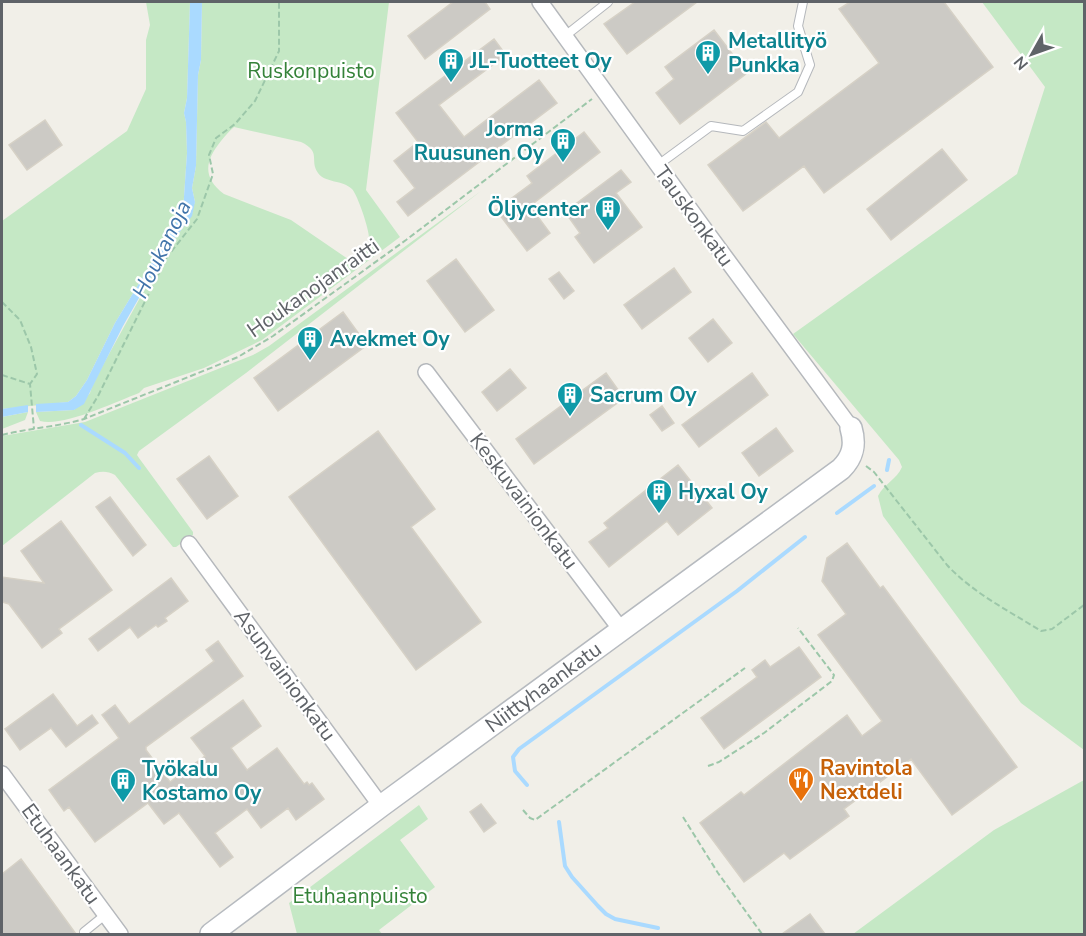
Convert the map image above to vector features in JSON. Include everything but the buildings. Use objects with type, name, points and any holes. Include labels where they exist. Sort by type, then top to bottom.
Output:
[{"type":"street","name":"Tauskonkatu","points":[[540,2],[851,428]]},
{"type":"street","name":"Keskuvainionkatu","points":[[426,372],[622,631]]},
{"type":"street","points":[[851,428],[854,438],[851,456]]},
{"type":"street","name":"Niittyhaankatu","points":[[211,934],[381,806],[841,469],[851,456]]},
{"type":"street","name":"Asunvainionkatu","points":[[189,544],[381,806]]},
{"type":"street","name":"Etuhaankatu","points":[[2,774],[120,934]]},
{"type":"lane","points":[[565,36],[608,2]]},
{"type":"lane","points":[[657,165],[711,126],[743,131],[798,92],[810,65],[798,26],[803,2]]},
{"type":"lane","points":[[84,932],[105,915]]},
{"type":"path","points":[[84,419],[98,396],[167,258],[197,219],[213,174],[209,154],[216,138],[235,124],[255,101],[279,51],[279,2]]},
{"type":"path","name":"Houkanojanraitti","points":[[2,435],[84,419],[238,357],[273,336],[406,240],[604,90]]},
{"type":"path","points":[[2,302],[20,320],[31,347],[37,374],[30,384],[34,429]]},
{"type":"path","points":[[2,375],[30,384]]},
{"type":"path","points":[[851,456],[874,472],[947,565],[960,579],[974,589],[1041,631],[1052,629],[1084,605]]},
{"type":"path","points":[[708,766],[719,762],[764,733],[832,681],[834,675],[798,628]]},
{"type":"path","points":[[524,810],[530,818],[536,820],[745,668]]},
{"type":"path","points":[[683,817],[718,873],[762,934]]},
{"type":"green space","points":[[146,2],[190,2],[187,98],[184,113],[187,153],[183,211],[115,323],[87,380],[76,396],[68,402],[2,409],[2,221],[127,131],[146,89],[146,40],[150,25]]},
{"type":"green space","name":"Ruskonpuisto","points":[[202,2],[389,2],[366,190],[400,237],[262,340],[204,368],[144,388],[139,393],[90,413],[50,422],[40,421],[36,412],[74,410],[90,393],[93,383],[168,247],[186,224],[195,202],[192,188],[196,166],[198,75],[201,60]],"holes":[[[234,127],[301,142],[311,149],[318,173],[325,178],[348,186],[357,198],[369,234],[369,242],[365,250],[356,257],[348,259],[291,220],[224,194],[209,175],[209,162],[212,155]]]},
{"type":"green space","points":[[982,2],[1084,2],[1084,750],[1021,703],[883,516],[878,496],[900,471],[902,467],[899,460],[793,334],[1017,174],[1045,87]]},
{"type":"green space","points":[[481,191],[246,373],[139,451],[137,455],[193,535],[173,547],[115,475],[103,472],[95,473],[2,546],[2,436],[85,422],[253,355],[269,346]]},
{"type":"green space","points":[[28,412],[25,420],[2,429],[2,417]]},
{"type":"green space","points":[[1084,780],[1084,934],[853,934],[994,830]]},
{"type":"green space","name":"Etuhaanpuisto","points":[[419,805],[428,819],[400,840],[435,887],[379,930],[382,934],[297,934],[289,903]]},
{"type":"water","name":"Houkanoja","points":[[190,2],[202,2],[196,166],[192,188],[195,202],[192,216],[168,247],[123,326],[84,404],[74,410],[36,412],[36,404],[68,402],[76,396],[87,380],[115,323],[183,211],[187,153],[184,113],[187,98]]},
{"type":"water","points":[[28,405],[28,412],[2,417],[2,409]]},
{"type":"waterway","points":[[81,425],[125,453],[139,468]]},
{"type":"waterway","points":[[887,470],[889,460]]},
{"type":"waterway","points":[[837,513],[874,486]]},
{"type":"waterway","points":[[527,785],[515,771],[513,757],[519,749],[737,591],[805,537]]},
{"type":"waterway","points":[[559,822],[565,866],[598,906],[615,919],[658,928]]},
{"type":"place","name":"Metallityö Punkka","points":[[708,76]]},
{"type":"place","name":"JL-Tuotteet Oy","points":[[451,84]]},
{"type":"place","name":"Jorma Ruusunen Oy","points":[[563,164]]},
{"type":"place","name":"Öljycenter","points":[[608,232]]},
{"type":"place","name":"Avekmet Oy","points":[[310,362]]},
{"type":"place","name":"Sacrum Oy","points":[[570,418]]},
{"type":"place","name":"Hyxal Oy","points":[[659,515]]},
{"type":"place","name":"Ravintola Nextdeli","points":[[801,803]]},
{"type":"place","name":"Työkalu Kostamo Oy","points":[[123,804]]}]
